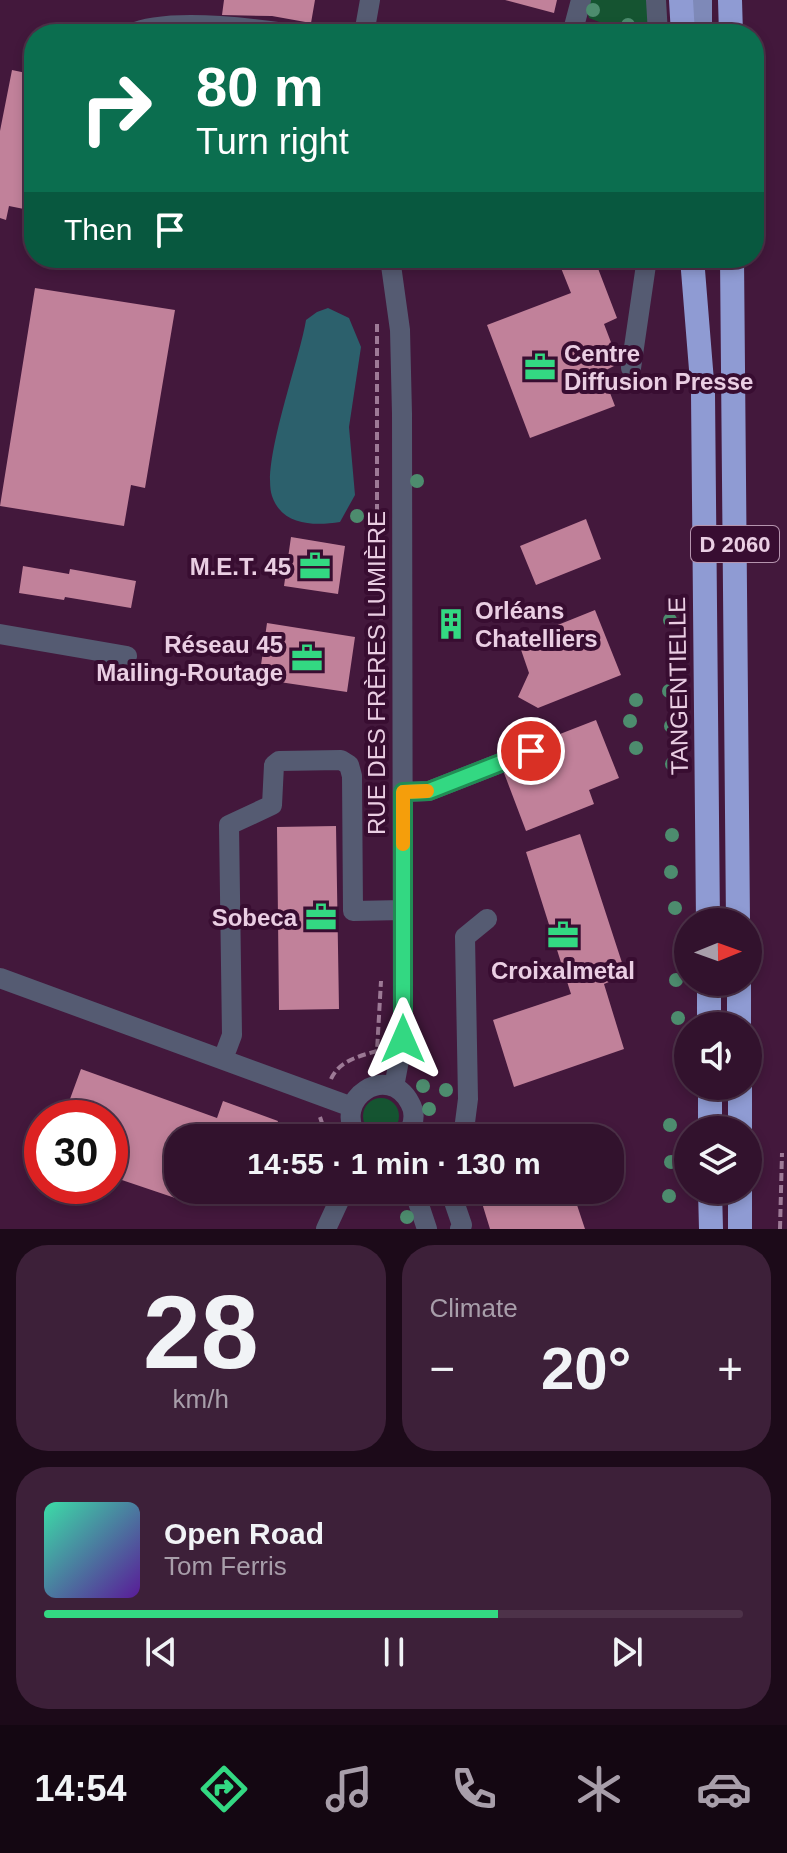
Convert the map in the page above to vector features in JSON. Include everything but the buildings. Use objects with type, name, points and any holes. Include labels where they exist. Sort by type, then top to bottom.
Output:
[{"type":"highway","points":[[681,0],[682,24]]},
{"type":"highway","points":[[730,0],[731,24]]},
{"type":"highway","points":[[693,268],[703,394]]},
{"type":"highway","name":"D 2060","points":[[732,268],[738,908]]},
{"type":"highway","name":"TANGENTIELLE","points":[[703,394],[708,908]]},
{"type":"highway","points":[[710,1204],[711,1229]]},
{"type":"highway","points":[[740,1204],[740,1229]]},
{"type":"main road","points":[[702,0],[702,24]]},
{"type":"main road","name":"TANGENTIELLE","points":[[702,268],[703,394]]},
{"type":"street","points":[[366,24],[370,0]]},
{"type":"street","points":[[575,24],[581,0]]},
{"type":"street","points":[[656,0],[657,24]]},
{"type":"street","name":"RUE DES FRÈRES LUMIÈRE","points":[[391,268],[400,330],[403,792],[403,1039],[394,1087]]},
{"type":"street","points":[[631,368],[646,268]]},
{"type":"street","points":[[0,634],[127,656]]},
{"type":"street","points":[[403,792],[429,791],[531,751]]},
{"type":"street","points":[[223,1059],[232,1035],[229,825],[272,805],[274,765],[279,761],[341,760],[349,765],[352,776],[353,911],[403,910]]},
{"type":"street","points":[[465,1124],[468,1099],[465,937],[487,919]]},
{"type":"street","points":[[0,978],[352,1107]]},
{"type":"street","points":[[351,1124],[352,1107],[364,1090],[373,1086],[394,1087],[408,1098],[413,1109],[412,1124]]},
{"type":"street","points":[[326,1229],[338,1204]]},
{"type":"street","points":[[419,1204],[427,1229]]},
{"type":"street","points":[[455,1204],[462,1225],[460,1229]]},
{"type":"path","name":"RUE DES FRÈRES LUMIÈRE","points":[[377,311],[377,528],[384,541]]},
{"type":"path","name":"RUE DES FRÈRES LUMIÈRE","points":[[381,597],[381,643]]},
{"type":"path","points":[[780,1229],[782,1153]]},
{"type":"green space","points":[[590,0],[649,0],[650,24],[602,24],[589,18]]},
{"type":"green space","points":[[374,1100],[388,1100],[397,1109],[396,1124],[365,1123],[365,1109]]},
{"type":"shaded area","points":[[328,308],[349,318],[361,347],[349,427],[355,495],[340,522],[320,524],[300,522],[283,513],[272,496],[270,481],[276,436],[306,320]]},
{"type":"slow traffic","points":[[403,844],[403,792],[427,791]]},
{"type":"place","name":"Centre Diffusion Presse","points":[[540,367]]},
{"type":"place","name":"M.E.T. 45","points":[[315,566]]},
{"type":"place","name":"Orléans Chatelliers","points":[[451,624]]},
{"type":"place","name":"Réseau 45 Mailing-Routage","points":[[307,658]]},
{"type":"place","name":"Sobeca","points":[[321,917]]},
{"type":"place","name":"Croixalmetal","points":[[563,935]]},
{"type":"route","points":[[403,1039],[403,792],[429,791],[531,751]]}]
